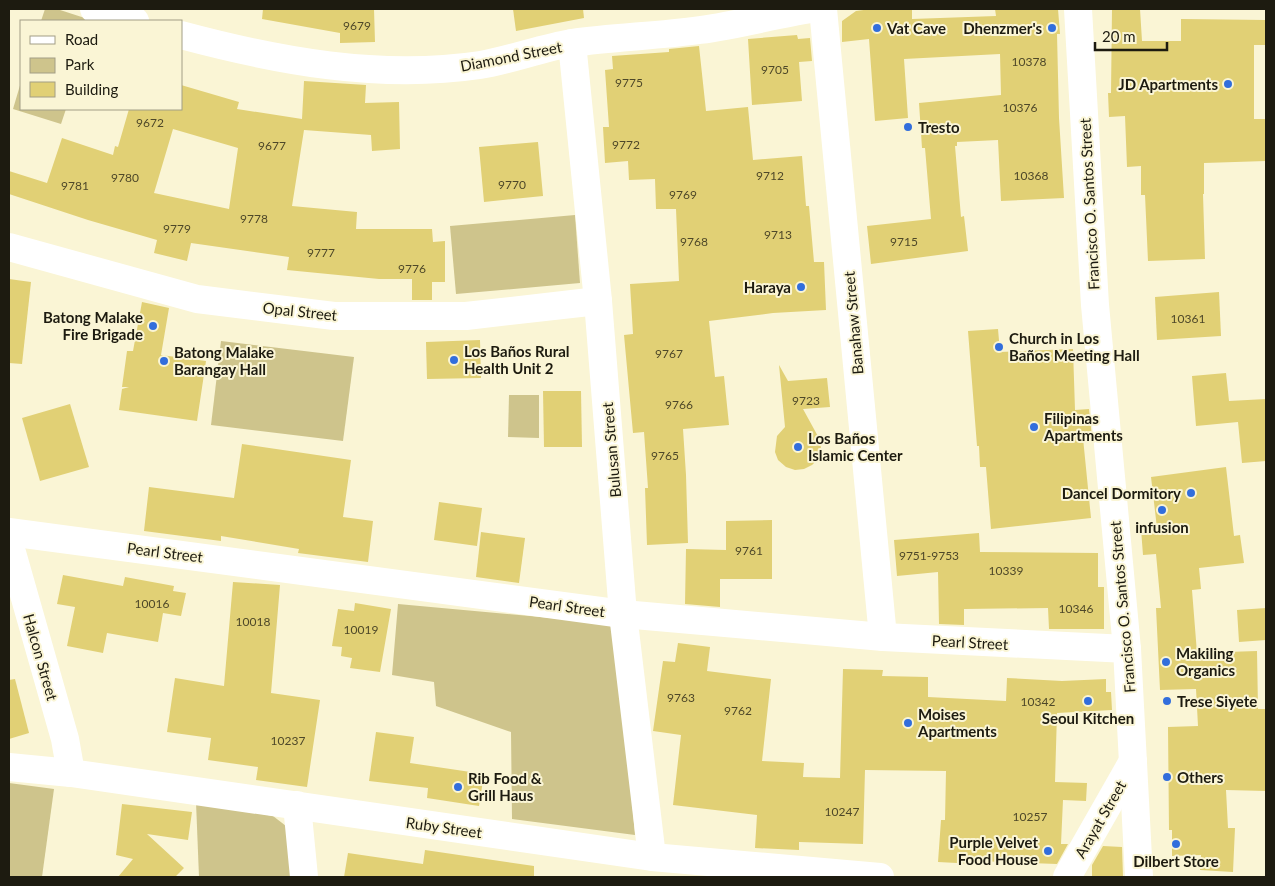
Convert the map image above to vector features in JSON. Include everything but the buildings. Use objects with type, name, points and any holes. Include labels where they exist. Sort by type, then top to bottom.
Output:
[{"type":"street","points":[[94,9],[132,20]]},
{"type":"street","name":"Diamond Street","points":[[182,35],[287,60],[337,67],[430,69],[481,65],[572,43],[702,30],[811,9]]},
{"type":"street","name":"Banahaw Street","points":[[823,9],[882,637]]},
{"type":"street","name":"Francisco O. Santos Street","points":[[1078,9],[1095,305],[1128,650],[1139,877]]},
{"type":"street","name":"Bulusan Street","points":[[572,43],[598,301],[624,614],[652,857]]},
{"type":"street","name":"Opal Street","points":[[9,246],[197,299],[334,316],[466,316],[598,301]]},
{"type":"street","name":"Pearl Street","points":[[9,532],[624,614],[882,637],[1128,650]]},
{"type":"street","name":"Halcon Street","points":[[9,542],[65,739],[71,773]]},
{"type":"street","name":"Arayat Street","points":[[1067,877],[1133,761]]},
{"type":"street","name":"Ruby Street","points":[[9,766],[71,773],[652,857],[880,877]]},
{"type":"street","points":[[297,805],[304,877]]},
{"type":"green space","points":[[45,9],[57,9],[91,20],[41,20]]},
{"type":"green space","points":[[20,85],[20,110],[66,110],[61,124],[13,109]]},
{"type":"green space","points":[[575,215],[580,283],[456,294],[450,226]]},
{"type":"green space","points":[[221,341],[354,357],[343,441],[211,425]]},
{"type":"green space","points":[[509,395],[539,395],[539,438],[508,437]]},
{"type":"green space","points":[[398,604],[617,624],[635,835],[512,819],[511,732],[436,706],[434,682],[392,675]]},
{"type":"green space","points":[[9,783],[54,789],[42,877],[9,877]]},
{"type":"green space","points":[[196,802],[273,816],[286,826],[295,877],[199,877]]},
{"type":"place","name":"Vat Cave","points":[[877,28]]},
{"type":"place","name":"Dhenzmer's","points":[[1052,28]]},
{"type":"place","name":"JD Apartments","points":[[1228,84]]},
{"type":"place","name":"Tresto","points":[[908,127]]},
{"type":"place","name":"Haraya","points":[[801,287]]},
{"type":"place","name":"Batong Malake Fire Brigade","points":[[153,326]]},
{"type":"place","name":"Church in Los Baños Meeting Hall","points":[[999,347]]},
{"type":"place","name":"Los Baños Rural Health Unit 2","points":[[454,360]]},
{"type":"place","name":"Batong Malake Barangay Hall","points":[[164,361]]},
{"type":"place","name":"Filipinas Apartments","points":[[1034,427]]},
{"type":"place","name":"Los Baños Islamic Center","points":[[798,447]]},
{"type":"place","name":"Dancel Dormitory","points":[[1191,493]]},
{"type":"place","name":"infusion","points":[[1162,510]]},
{"type":"place","name":"Makiling Organics","points":[[1166,662]]},
{"type":"place","name":"Seoul Kitchen","points":[[1088,701]]},
{"type":"place","name":"Trese Siyete","points":[[1167,701]]},
{"type":"place","name":"Moises Apartments","points":[[908,723]]},
{"type":"place","name":"Others","points":[[1167,777]]},
{"type":"place","name":"Rib Food & Grill Haus","points":[[458,787]]},
{"type":"place","name":"Dilbert Store","points":[[1176,844]]},
{"type":"place","name":"Purple Velvet Food House","points":[[1048,851]]}]
